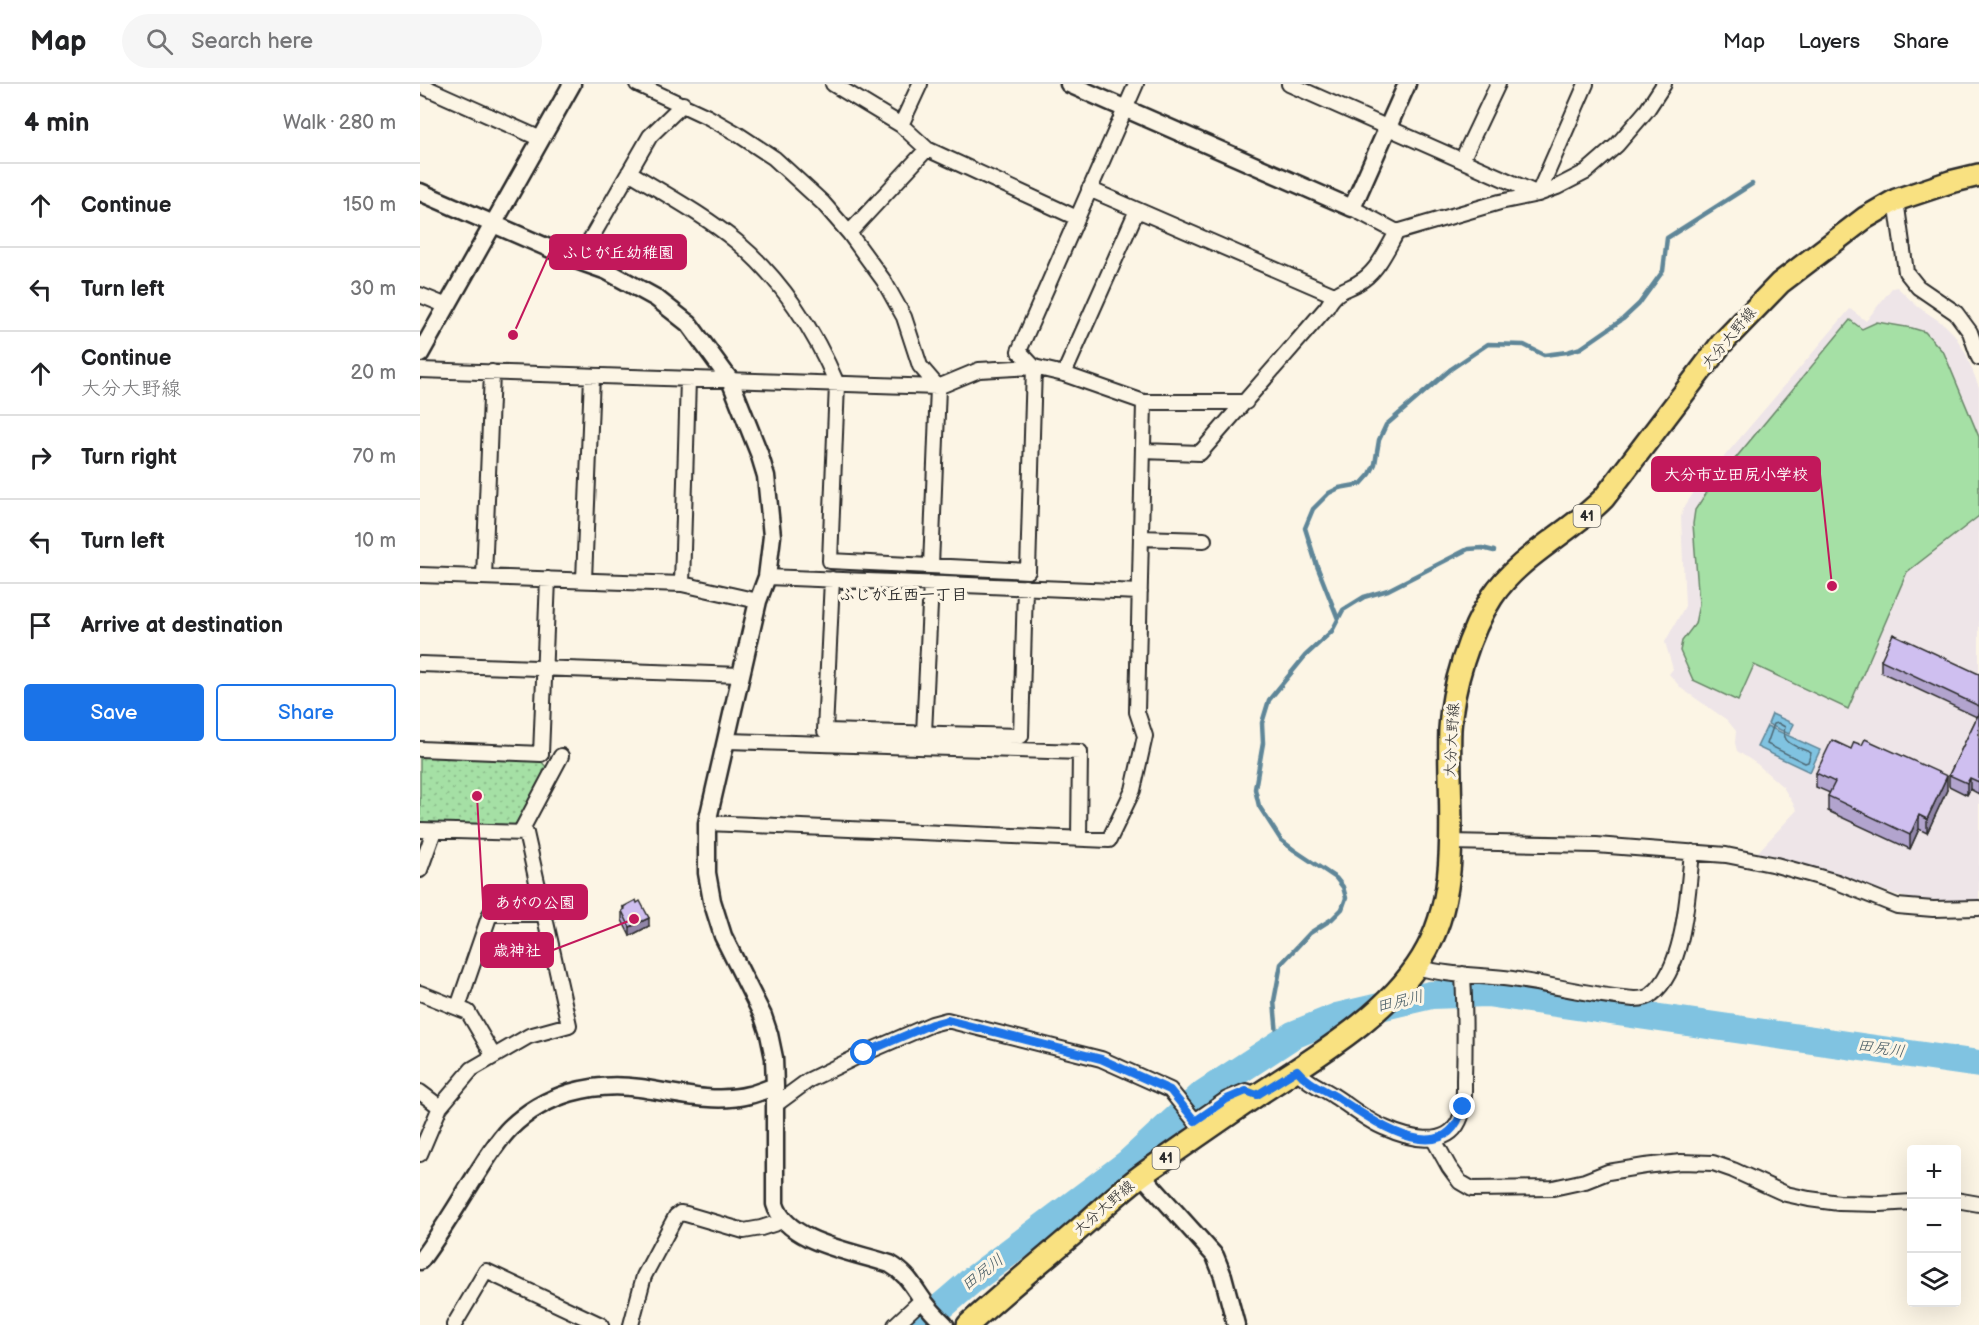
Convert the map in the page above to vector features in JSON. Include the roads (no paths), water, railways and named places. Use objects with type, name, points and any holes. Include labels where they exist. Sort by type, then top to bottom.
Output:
[{"type":"main road","name":"大分大野線","points":[[968,1325],[1142,1175],[1297,1070],[1377,1010],[1402,985],[1417,967],[1438,926],[1445,900],[1450,842],[1450,728],[1454,698],[1478,622],[1494,595],[1517,568],[1588,515],[1604,498],[1722,343],[1766,297],[1800,267],[1865,218],[1896,200],[1979,175]]},
{"type":"street","points":[[420,354],[572,84]]},
{"type":"street","points":[[638,84],[683,104],[736,133],[774,158],[823,204],[849,233],[896,300],[920,366],[938,387],[931,566]]},
{"type":"street","points":[[833,84],[901,125],[927,149],[1077,218]]},
{"type":"street","points":[[901,125],[920,84]]},
{"type":"street","points":[[1069,84],[1353,208],[1397,232]]},
{"type":"street","points":[[628,172],[717,227],[738,243],[767,272],[798,311],[829,365],[837,384],[830,561],[1028,571],[1034,367],[1019,351],[1136,84]]},
{"type":"street","points":[[1289,84],[1538,194]]},
{"type":"street","points":[[1321,98],[1327,84]]},
{"type":"street","points":[[1353,208],[1407,84]]},
{"type":"street","points":[[1462,160],[1498,84]]},
{"type":"street","points":[[1538,194],[1586,84]]},
{"type":"street","points":[[1143,451],[1200,453],[1327,307],[1334,295],[1364,279],[1379,261],[1397,232],[1500,202],[1538,194],[1586,172],[1617,145],[1647,110],[1664,84]]},
{"type":"street","points":[[420,85],[541,139]]},
{"type":"street","points":[[576,260],[586,247],[650,136],[683,104]]},
{"type":"street","points":[[849,233],[927,149]]},
{"type":"street","points":[[1089,189],[1334,295]]},
{"type":"street","points":[[420,192],[576,260],[607,271],[656,298],[689,324],[730,380],[759,453],[765,476],[772,536],[767,577],[758,601],[707,823],[707,873],[712,901],[723,936],[770,1034],[775,1086],[774,1197],[783,1221],[794,1230],[815,1240],[896,1268],[914,1285],[924,1301],[944,1324]]},
{"type":"street","points":[[1896,200],[1906,272],[1918,287],[1956,313],[1970,332],[1979,358]]},
{"type":"street","points":[[1064,374],[1137,210]]},
{"type":"street","points":[[420,295],[447,306]]},
{"type":"street","points":[[420,370],[938,387],[979,370],[1034,367],[1064,374],[1144,402],[1246,402]]},
{"type":"street","points":[[484,577],[492,372]]},
{"type":"street","points":[[584,580],[592,376]]},
{"type":"street","points":[[682,584],[688,379]]},
{"type":"street","points":[[707,823],[1109,840],[1133,790],[1145,736],[1137,712],[1144,402]]},
{"type":"street","points":[[1141,538],[1204,540]]},
{"type":"street","points":[[420,575],[682,584],[758,601]]},
{"type":"street","points":[[767,577],[1140,592]]},
{"type":"street","points":[[420,749],[541,754],[548,579]]},
{"type":"street","points":[[832,579],[825,731],[1021,736],[1025,587]]},
{"type":"street","points":[[924,733],[931,584]]},
{"type":"street","points":[[420,664],[741,675]]},
{"type":"street","points":[[727,741],[1080,752],[1079,838]]},
{"type":"street","points":[[520,833],[561,756]]},
{"type":"street","points":[[420,870],[427,830],[526,833],[569,1025],[529,1036],[472,1069],[440,1107],[420,1154]]},
{"type":"street","points":[[1450,842],[1596,845],[1726,855],[1776,864],[1838,882],[1897,906],[1933,909],[1979,908]]},
{"type":"street","points":[[1417,967],[1430,971],[1513,979],[1560,989],[1638,999],[1651,995],[1666,977],[1677,951],[1687,911],[1692,852]]},
{"type":"street","points":[[458,1007],[490,914],[544,914]]},
{"type":"street","points":[[1297,1070],[1305,1080],[1329,1092],[1384,1128],[1412,1137],[1434,1140],[1448,1134],[1459,1122],[1463,1107],[1465,1036],[1463,974]]},
{"type":"street","points":[[420,993],[468,1012],[493,1055]]},
{"type":"street","points":[[775,1105],[801,1084],[839,1064],[932,1024],[947,1020],[1101,1059],[1166,1088],[1173,1093],[1195,1121],[1227,1099],[1246,1091],[1257,1095]]},
{"type":"street","points":[[420,1261],[495,1147],[510,1129],[549,1100],[596,1086],[622,1085],[706,1097],[727,1097],[749,1096],[775,1086]]},
{"type":"street","points":[[420,1092],[440,1107]]},
{"type":"street","points":[[1434,1140],[1460,1182],[1472,1189],[1553,1188],[1585,1181],[1608,1172],[1681,1162],[1713,1163],[1786,1194],[1809,1199],[1839,1203],[1907,1202]]},
{"type":"street","points":[[1142,1175],[1215,1256],[1223,1276],[1236,1325]]},
{"type":"street","points":[[1961,1201],[1979,1204]]},
{"type":"street","points":[[631,1325],[644,1276],[676,1216],[680,1213],[744,1231],[783,1221]]},
{"type":"street","points":[[454,1325],[486,1271],[601,1325]]},
{"type":"street","points":[[895,1325],[924,1301]]},
{"type":"water","points":[[1772,714],[1794,724],[1789,734],[1768,724]]},
{"type":"water","points":[[1767,726],[1820,750],[1810,772],[1757,747]]},
{"type":"waterway","points":[[1338,619],[1305,528],[1313,509],[1329,493],[1339,488],[1361,484],[1370,474],[1375,464],[1379,440],[1386,425],[1451,369],[1488,344],[1524,345],[1544,355],[1581,348],[1623,319],[1639,304],[1663,271],[1667,238],[1752,184]]},
{"type":"waterway","points":[[1278,1046],[1274,1001],[1281,964],[1310,933],[1332,919],[1342,909],[1346,898],[1343,887],[1336,878],[1281,840],[1259,806],[1255,789],[1263,743],[1262,723],[1269,700],[1305,656],[1332,631],[1343,610],[1364,597],[1388,590],[1468,549],[1482,548],[1494,551]]},
{"type":"waterway","name":"田尻川","points":[[920,1325],[971,1281],[1127,1164],[1203,1094],[1293,1035],[1337,1017],[1431,995],[1487,993],[1979,1064]]},
{"type":"place","name":"ふじが丘幼稚園","points":[[513,335]]},
{"type":"place","name":"大分市立田尻小学校","points":[[1832,586]]},
{"type":"place","name":"あがの公園","points":[[477,796]]},
{"type":"place","name":"歳神社","points":[[634,919]]},
{"type":"district","name":"ふじが丘西一丁目","points":[[903,595]]}]
